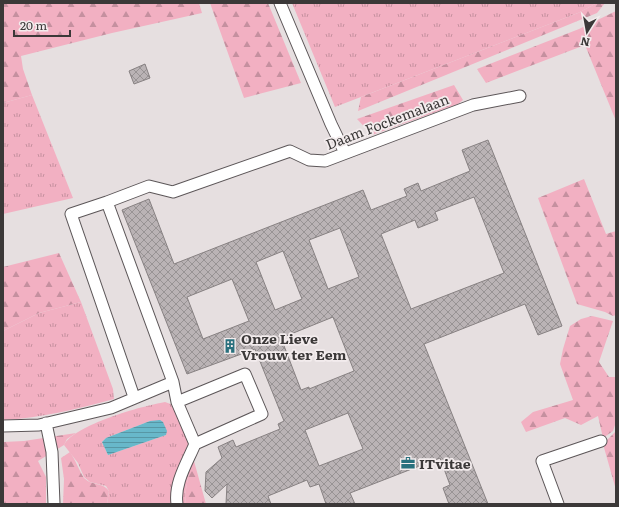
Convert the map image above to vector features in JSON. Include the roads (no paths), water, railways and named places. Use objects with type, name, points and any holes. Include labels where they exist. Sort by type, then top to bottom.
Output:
[{"type":"lane","points":[[280,3],[331,124],[345,153]]},
{"type":"lane","name":"Daam Fockemalaan","points":[[134,398],[71,214],[149,186],[173,192],[290,151],[309,160],[325,161],[474,105],[520,96]]},
{"type":"lane","points":[[107,202],[173,382],[176,402],[195,444]]},
{"type":"lane","points":[[176,402],[245,374],[262,414],[195,444],[179,479],[176,504]]},
{"type":"lane","points":[[3,426],[46,423],[111,408],[173,382]]},
{"type":"lane","points":[[46,423],[52,452],[54,504]]},
{"type":"lane","points":[[558,504],[542,461],[601,441]]},
{"type":"water","points":[[160,420],[163,422],[167,431],[166,435],[108,455],[102,442],[106,438],[150,421]]},
{"type":"place","name":"Onze Lieve Vrouw ter Eem","points":[[230,346]]},
{"type":"place","name":"ITvitae","points":[[408,463]]}]
